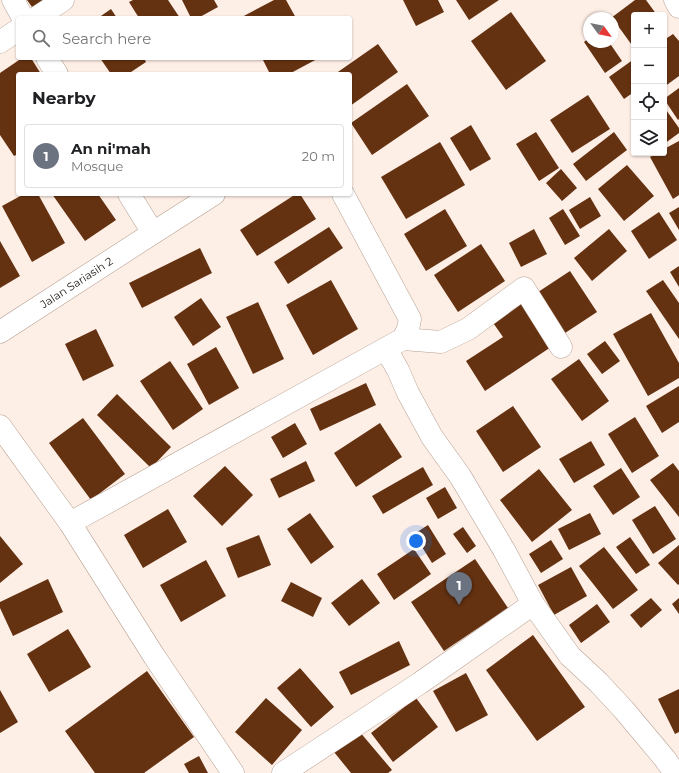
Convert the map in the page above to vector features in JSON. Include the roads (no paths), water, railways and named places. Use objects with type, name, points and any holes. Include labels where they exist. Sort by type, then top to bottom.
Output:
[{"type":"street","points":[[13,0],[22,16]]},
{"type":"street","points":[[39,16],[63,0]]},
{"type":"street","points":[[675,0],[679,7]]},
{"type":"street","points":[[0,42],[16,31]]},
{"type":"street","points":[[48,60],[56,72]]},
{"type":"street","points":[[130,196],[153,233]]},
{"type":"street","name":"Jalan Sariasih 2","points":[[0,332],[211,196]]},
{"type":"street","points":[[70,523],[394,344],[408,329],[410,319],[344,196]]},
{"type":"street","points":[[394,344],[441,342],[468,329],[524,288],[561,347]]},
{"type":"street","points":[[394,344],[398,370],[408,393],[432,437],[460,476],[504,550],[533,604],[570,656],[598,682],[624,710],[675,773]]},
{"type":"street","points":[[0,426],[70,523],[154,656],[233,773]]},
{"type":"street","points":[[283,773],[420,684],[533,604]]},
{"type":"place","name":"An ni'mah","points":[[459,605]]}]
